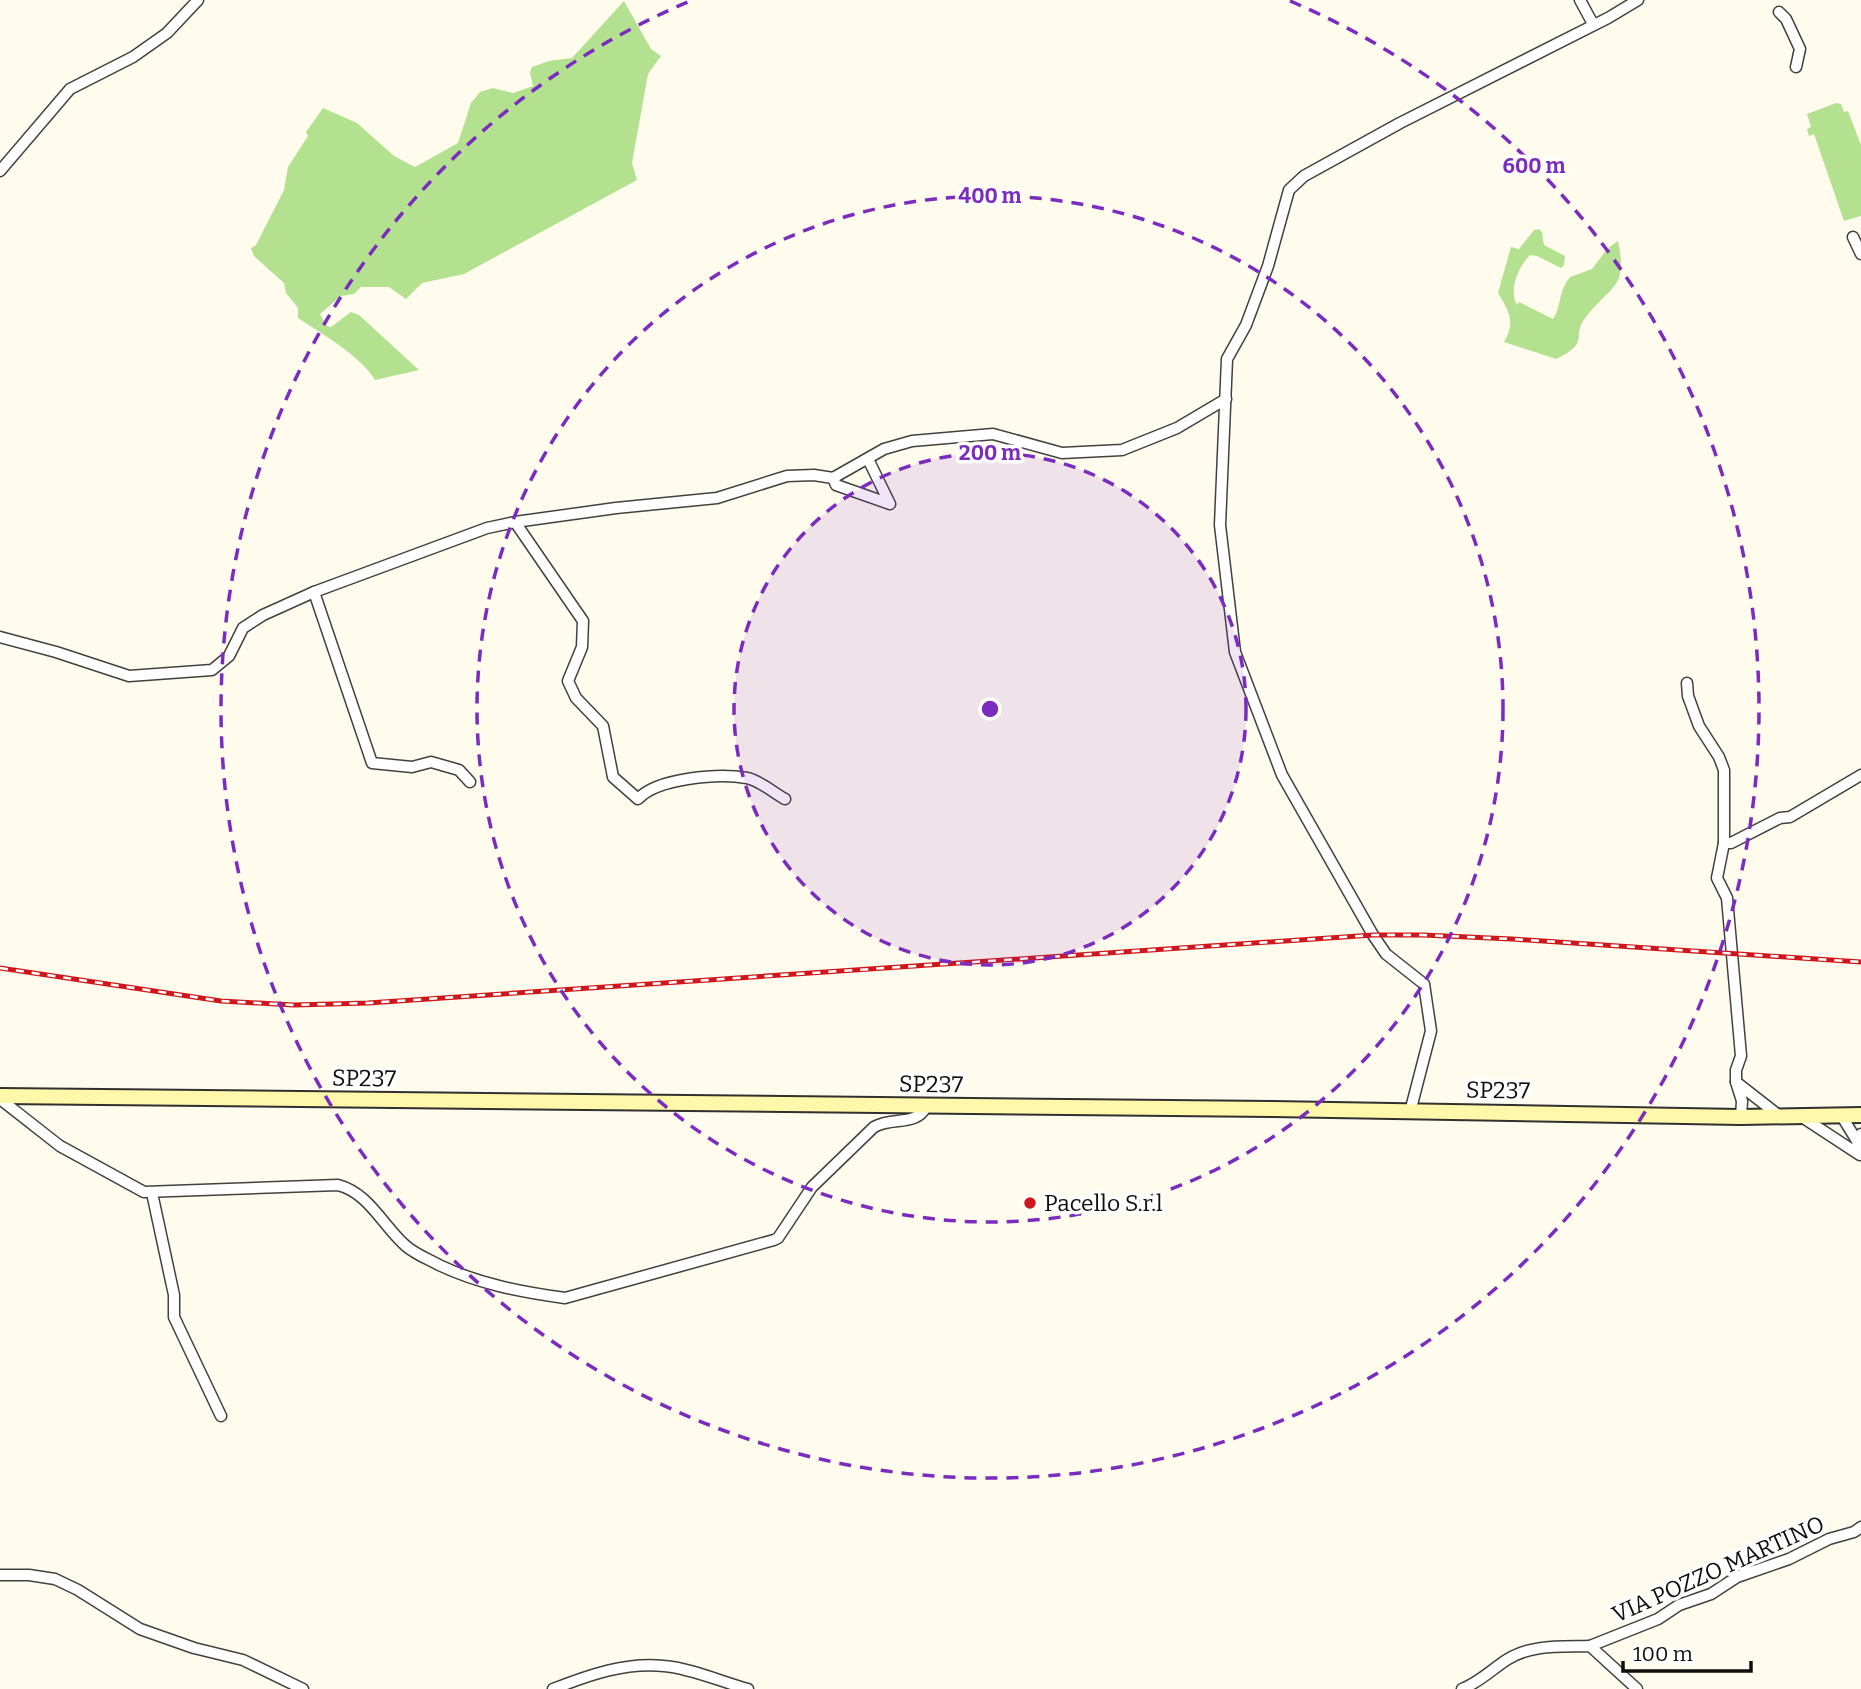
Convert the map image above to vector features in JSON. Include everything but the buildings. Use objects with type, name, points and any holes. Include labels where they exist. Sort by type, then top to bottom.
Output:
[{"type":"main road","name":"SP237","points":[[0,1098],[1741,1117],[1861,1115]]},
{"type":"street","points":[[0,171],[69,89],[132,57],[167,33],[198,0]]},
{"type":"street","points":[[1580,0],[1593,24]]},
{"type":"street","points":[[1410,1112],[1432,1031],[1424,984],[1386,954],[1373,935],[1282,775],[1235,652],[1220,525],[1227,359],[1246,326],[1268,266],[1289,190],[1304,176],[1638,0]]},
{"type":"street","points":[[1779,12],[1786,19],[1800,49],[1796,67]]},
{"type":"street","points":[[1853,237],[1861,254]]},
{"type":"street","points":[[0,637],[129,676],[212,670],[229,656],[243,628],[263,615],[314,592],[487,528],[617,508],[717,498],[787,476],[814,475],[833,478],[884,449],[912,441],[993,433],[1062,453],[1122,450],[1177,428],[1226,400]]},
{"type":"street","points":[[833,478],[836,485],[890,504],[868,459]]},
{"type":"street","points":[[515,522],[583,621],[582,647],[568,681],[576,698],[603,726],[613,777],[638,799],[645,791],[695,776],[749,778],[785,799]]},
{"type":"street","points":[[314,592],[372,763],[412,767],[431,762],[459,770],[470,782]]},
{"type":"street","points":[[1687,683],[1688,696],[1699,726],[1720,757],[1724,770],[1724,843],[1717,878],[1727,898],[1741,1056],[1736,1070],[1736,1082],[1742,1101],[1741,1117]]},
{"type":"street","points":[[1724,843],[1731,843],[1780,818],[1790,817],[1861,775]]},
{"type":"street","points":[[1736,1082],[1782,1117]]},
{"type":"street","points":[[0,1098],[60,1146],[134,1188],[152,1193],[338,1185],[355,1191],[406,1246],[466,1278],[535,1294],[565,1297],[778,1238],[811,1187],[874,1127],[883,1122],[915,1119],[922,1115],[926,1107]]},
{"type":"street","points":[[1798,1115],[1861,1155]]},
{"type":"street","points":[[1837,1115],[1834,1126],[1843,1144]]},
{"type":"street","points":[[1837,1115],[1859,1138],[1861,1155]]},
{"type":"street","points":[[152,1193],[174,1295],[174,1317],[221,1416]]},
{"type":"street","name":"VIA POZZO MARTINO","points":[[1590,1646],[1658,1619],[1679,1605],[1711,1594],[1737,1577],[1789,1559],[1861,1527]]},
{"type":"street","points":[[0,1575],[29,1575],[55,1579],[78,1590],[140,1629],[194,1648],[243,1660],[303,1689]]},
{"type":"street","points":[[1462,1689],[1477,1683],[1519,1653],[1542,1647],[1590,1646],[1637,1689]]},
{"type":"street","points":[[553,1689],[597,1672],[663,1665],[748,1689]]},
{"type":"green space","points":[[624,1],[651,49],[661,56],[648,74],[632,163],[637,180],[464,274],[422,283],[406,299],[389,287],[361,287],[354,294],[341,296],[320,314],[327,326],[331,327],[351,312],[359,315],[419,370],[375,380],[351,354],[298,318],[298,308],[286,293],[284,283],[254,256],[251,248],[256,245],[284,190],[288,167],[308,136],[306,132],[323,108],[357,123],[394,156],[415,167],[458,143],[471,103],[480,92],[493,88],[513,93],[533,86],[530,72],[532,67],[549,61],[572,58]]},
{"type":"green space","points":[[1836,103],[1841,104],[1844,112],[1848,111],[1861,145],[1861,216],[1844,221],[1814,134],[1809,136],[1807,129],[1811,127],[1807,114]]},
{"type":"green space","points":[[1539,229],[1544,245],[1565,256],[1564,265],[1561,268],[1530,255],[1516,278],[1515,299],[1517,305],[1519,302],[1553,319],[1570,277],[1592,269],[1608,248],[1618,241],[1621,257],[1621,269],[1615,285],[1586,317],[1574,348],[1556,359],[1504,342],[1510,328],[1510,317],[1498,293],[1511,247],[1519,249],[1534,230]]},
{"type":"railway","points":[[0,968],[221,1001],[294,1005],[368,1003],[1373,935],[1512,939],[1861,962]]},
{"type":"place","name":"Pacello S.r.l","points":[[1030,1203]]}]
